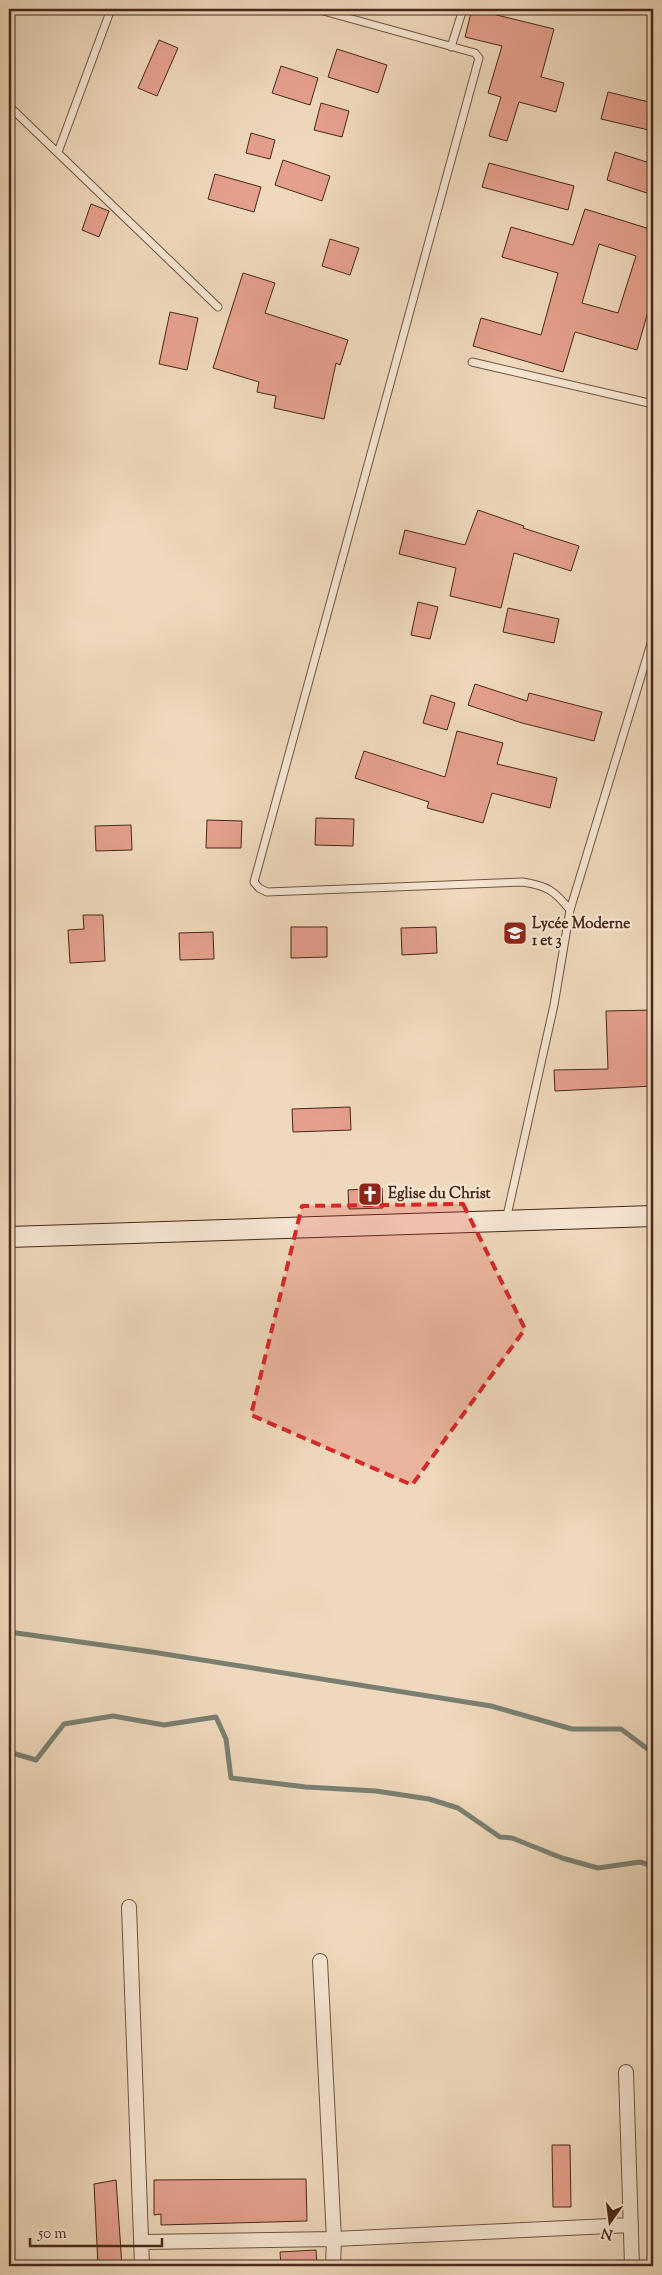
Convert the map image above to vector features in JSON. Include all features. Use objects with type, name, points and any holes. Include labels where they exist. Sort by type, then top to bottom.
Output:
[{"type":"street","points":[[9,1237],[653,1216]]},
{"type":"street","points":[[129,1906],[143,2242],[142,2266]]},
{"type":"street","points":[[320,1961],[334,2239],[333,2266]]},
{"type":"street","points":[[626,2072],[632,2266]]},
{"type":"street","points":[[143,2242],[334,2239],[631,2225]]},
{"type":"lane","points":[[58,152],[112,9]]},
{"type":"lane","points":[[316,9],[451,48],[475,53],[479,58],[254,882],[259,888],[267,892],[523,882],[544,885],[559,895],[570,910]]},
{"type":"lane","points":[[451,48],[464,9]]},
{"type":"lane","points":[[9,106],[218,307]]},
{"type":"lane","points":[[472,362],[653,404]]},
{"type":"lane","points":[[506,1221],[554,1005],[570,910],[653,637]]},
{"type":"highlighted area","points":[[463,1204],[525,1329],[412,1485],[251,1415],[302,1206]]},
{"type":"building","points":[[472,9],[554,29],[541,77],[564,83],[556,112],[519,102],[507,141],[489,136],[501,97],[488,93],[502,46],[465,37]]},
{"type":"building","points":[[159,40],[178,48],[157,96],[138,88]]},
{"type":"building","points":[[337,49],[387,65],[378,93],[328,77]]},
{"type":"building","points":[[281,66],[318,78],[310,105],[272,93]]},
{"type":"building","points":[[608,92],[653,103],[653,131],[601,119]]},
{"type":"building","points":[[321,103],[349,111],[342,137],[314,130]]},
{"type":"building","points":[[251,133],[275,140],[270,159],[246,153]]},
{"type":"building","points":[[615,152],[653,164],[653,195],[607,180]]},
{"type":"building","points":[[283,160],[330,176],[322,201],[275,185]]},
{"type":"building","points":[[489,163],[574,186],[568,210],[482,187]]},
{"type":"building","points":[[215,174],[261,187],[254,212],[208,199]]},
{"type":"building","points":[[91,204],[109,211],[99,237],[82,230]]},
{"type":"building","points":[[585,209],[653,230],[653,306],[650,305],[637,350],[575,332],[563,372],[473,346],[481,318],[541,335],[558,273],[502,257],[511,227],[573,245]],"holes":[[[599,244],[636,256],[618,313],[582,303]]]},
{"type":"building","points":[[330,239],[359,248],[350,275],[322,266]]},
{"type":"building","points":[[243,273],[275,283],[265,313],[348,340],[340,365],[336,363],[324,419],[274,408],[276,396],[257,392],[259,382],[213,368]]},
{"type":"building","points":[[170,312],[198,318],[187,370],[159,364]]},
{"type":"building","points":[[478,510],[524,526],[523,528],[579,546],[571,571],[514,553],[501,608],[450,596],[456,568],[399,554],[405,530],[465,545]]},
{"type":"building","points":[[418,602],[438,607],[430,639],[411,635]]},
{"type":"building","points":[[508,608],[559,619],[554,643],[503,632]]},
{"type":"building","points":[[475,684],[527,701],[529,693],[602,712],[594,741],[522,723],[468,705]]},
{"type":"building","points":[[431,695],[455,703],[447,730],[423,723]]},
{"type":"building","points":[[457,731],[503,743],[497,764],[557,778],[550,808],[492,793],[483,823],[427,808],[429,802],[355,778],[364,751],[445,777]]},
{"type":"building","points":[[316,818],[354,819],[353,846],[315,845]]},
{"type":"building","points":[[207,820],[242,821],[241,848],[206,848]]},
{"type":"building","points":[[131,825],[132,850],[96,851],[95,826]]},
{"type":"building","points":[[83,915],[103,915],[105,961],[70,963],[68,930],[84,929]]},
{"type":"building","points":[[291,927],[327,927],[327,957],[291,958]]},
{"type":"building","points":[[436,927],[437,953],[402,955],[401,928]]},
{"type":"building","points":[[213,932],[214,959],[180,960],[179,933]]},
{"type":"building","points":[[653,1010],[653,1086],[555,1091],[554,1070],[608,1069],[606,1011]]},
{"type":"building","points":[[350,1107],[351,1130],[293,1132],[292,1109]]},
{"type":"building","points":[[382,1188],[383,1208],[349,1209],[348,1190]]},
{"type":"building","points":[[552,2145],[570,2145],[571,2207],[553,2207]]},
{"type":"building","points":[[306,2179],[307,2221],[161,2225],[161,2214],[154,2215],[154,2180]]},
{"type":"building","points":[[116,2180],[122,2266],[98,2266],[94,2184]]},
{"type":"building","points":[[316,2250],[317,2266],[281,2266],[280,2252]]},
{"type":"waterway","points":[[9,1632],[152,1652],[491,1706],[572,1729],[621,1729],[653,1753]]},
{"type":"waterway","points":[[9,1752],[36,1760],[64,1724],[113,1716],[164,1725],[216,1717],[226,1739],[231,1778],[306,1787],[376,1791],[429,1799],[458,1808],[500,1837],[512,1838],[562,1858],[598,1868],[640,1862],[653,1866]]},
{"type":"place","name":"Lycée Moderne 1 et 3","points":[[515,933]]},
{"type":"place","name":"Eglise du Christ","points":[[370,1194]]}]
